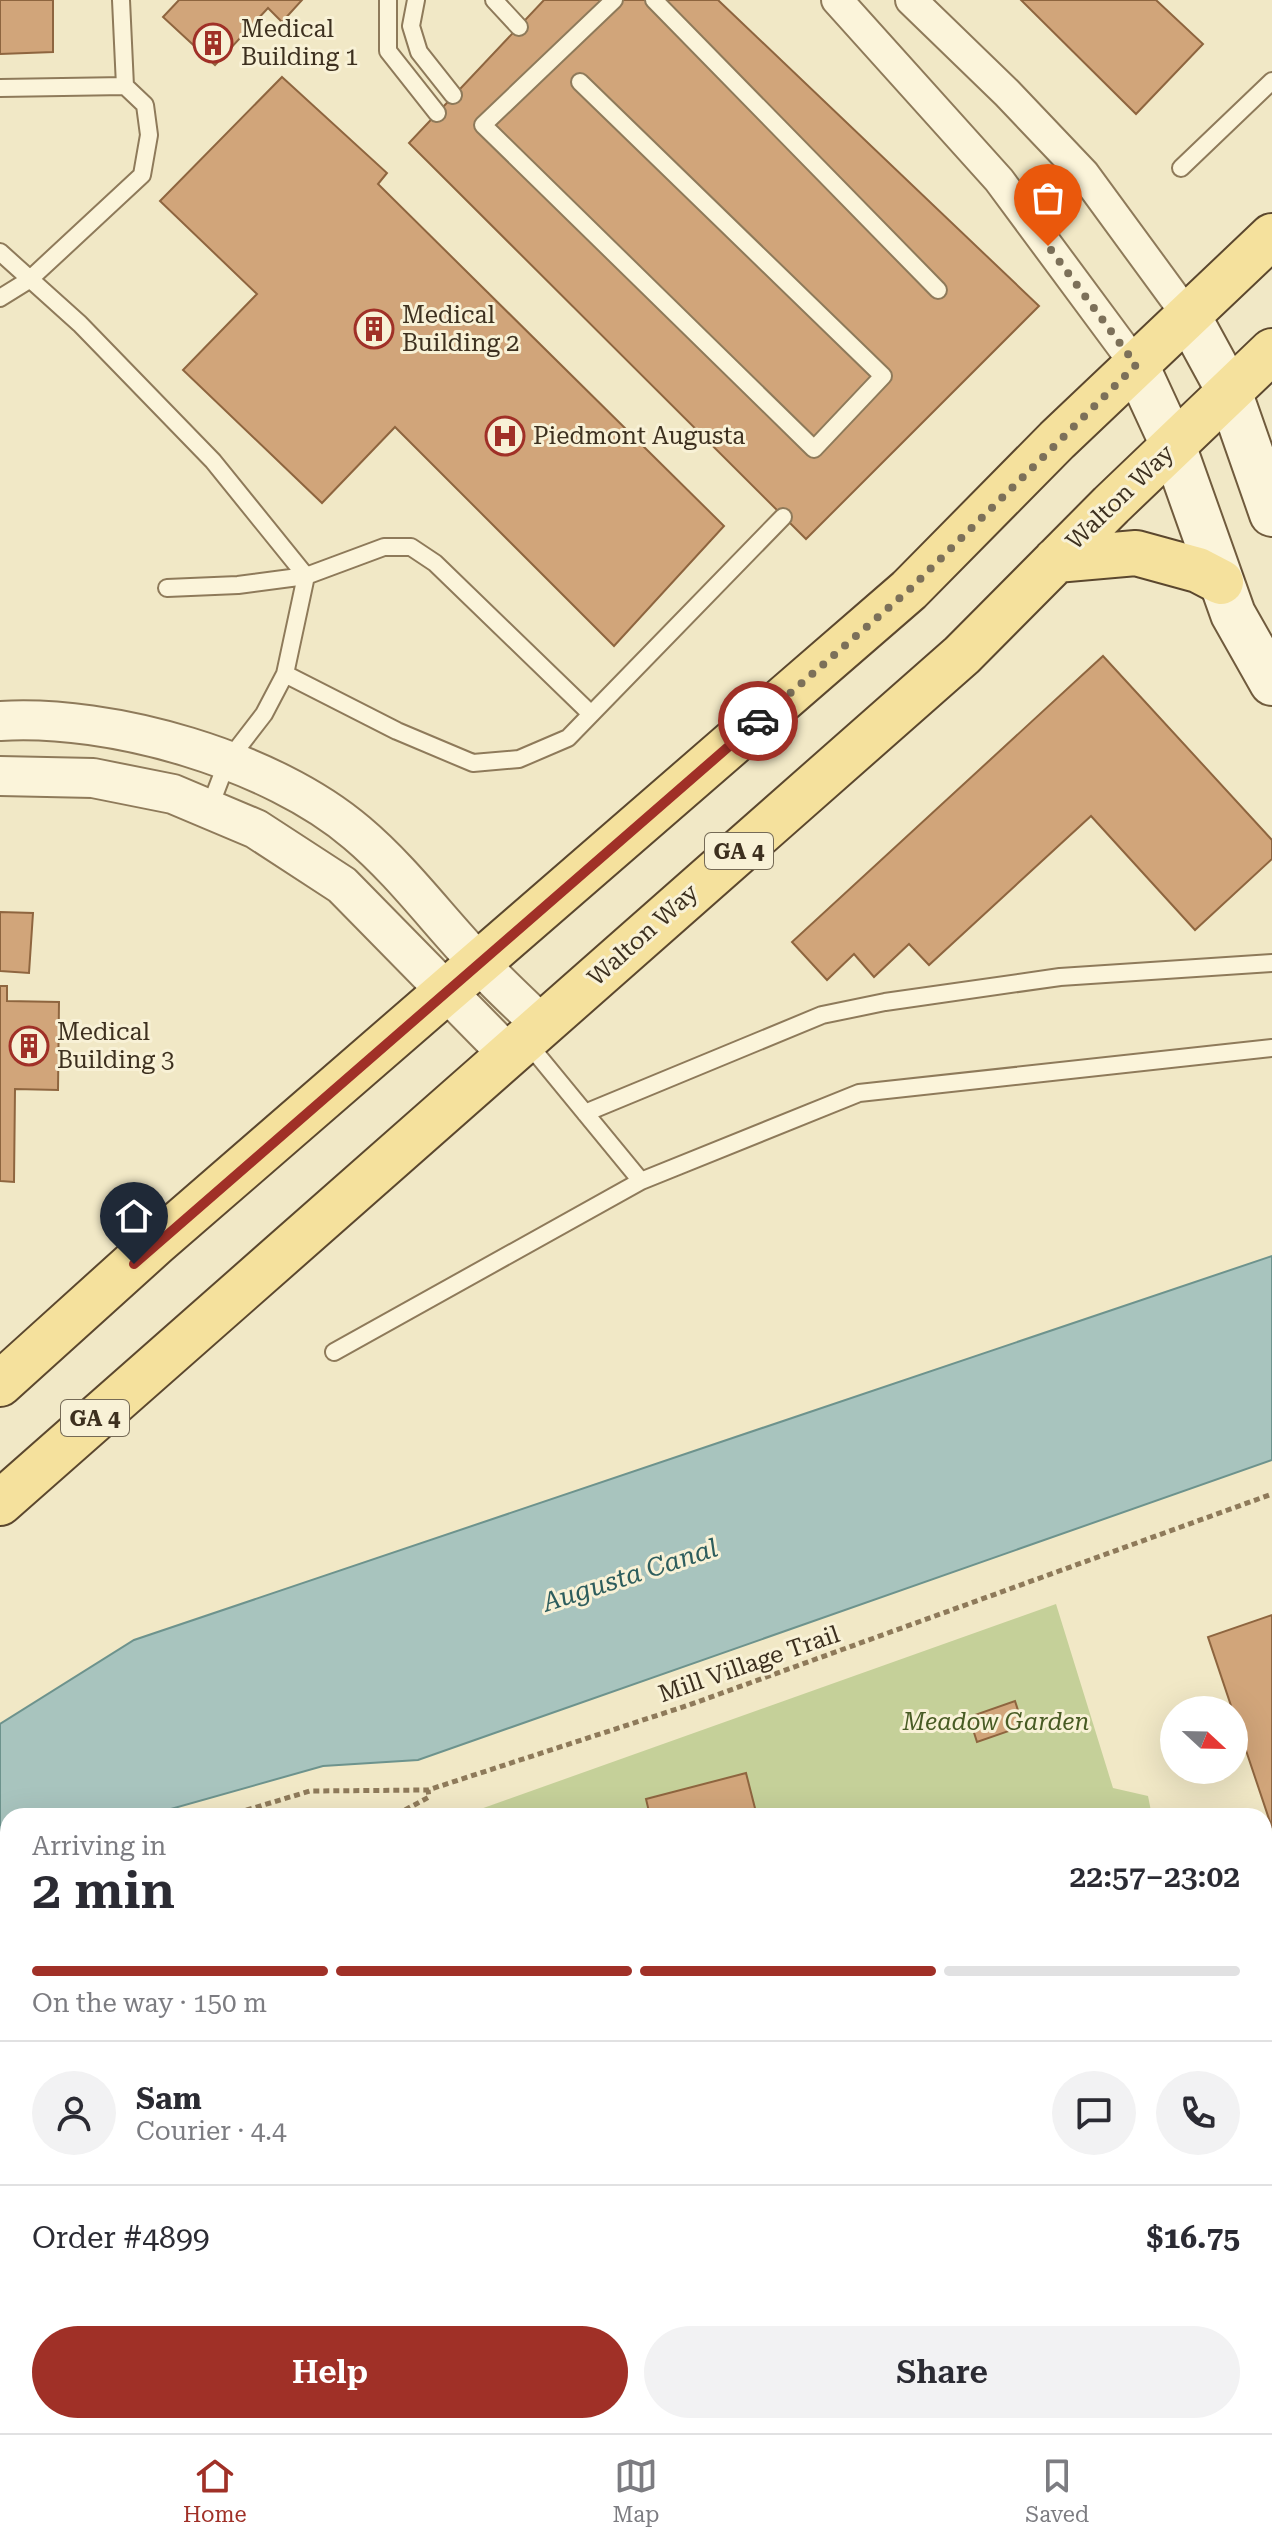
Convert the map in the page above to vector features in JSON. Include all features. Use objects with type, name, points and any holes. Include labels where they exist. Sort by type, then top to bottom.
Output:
[{"type":"main road","points":[[0,1384],[156,1243],[909,590],[1136,365],[1272,236]]},
{"type":"main road","points":[[1188,316],[1229,391],[1272,514]]},
{"type":"main road","name":"Walton Way","points":[[0,1503],[962,655],[1272,351]]},
{"type":"main road","points":[[1136,365],[1173,445],[1227,598],[1272,683]]},
{"type":"main road","points":[[1056,560],[1136,553],[1198,570],[1227,598]]},
{"type":"street","points":[[837,0],[999,180],[1136,365]]},
{"type":"street","points":[[911,0],[1007,93],[1084,174],[1188,316]]},
{"type":"street","points":[[0,721],[80,724],[136,732],[227,762],[320,805],[357,833],[437,914],[478,963],[525,1039]]},
{"type":"street","points":[[0,776],[93,778],[173,794],[256,829],[342,885],[446,991],[525,1039]]},
{"type":"lane","points":[[0,298],[29,280],[142,175],[149,135],[145,105],[125,86],[121,0]]},
{"type":"lane","points":[[388,0],[388,51],[437,113]]},
{"type":"lane","points":[[416,0],[411,26],[419,52],[453,95]]},
{"type":"lane","points":[[494,0],[519,27]]},
{"type":"lane","points":[[580,82],[883,376],[814,449],[483,125],[614,0]]},
{"type":"lane","points":[[654,0],[938,290]]},
{"type":"lane","points":[[1181,168],[1272,81]]},
{"type":"lane","points":[[0,88],[125,86]]},
{"type":"lane","points":[[0,252],[80,324],[213,461],[306,576]]},
{"type":"lane","points":[[285,674],[397,731],[473,763],[519,759],[568,738],[783,517]]},
{"type":"lane","points":[[167,588],[238,585],[306,576],[384,547],[411,547],[435,563],[591,714]]},
{"type":"lane","points":[[209,809],[227,762],[264,714],[285,674],[306,576]]},
{"type":"lane","points":[[585,1113],[822,1015],[885,1002],[1060,977],[1272,963]]},
{"type":"lane","points":[[525,1039],[641,1181]]},
{"type":"lane","points":[[334,1352],[641,1181],[859,1093],[1272,1048]]},
{"type":"path","name":"Mill Village Trail","points":[[254,1808],[310,1791],[428,1790],[689,1705],[1272,1494]]},
{"type":"path","points":[[409,1808],[429,1797],[428,1790]]},
{"type":"green space","name":"Meadow Garden","points":[[1056,1604],[1113,1788],[1148,1796],[1150,1808],[483,1808]]},
{"type":"water","name":"Augusta Canal","points":[[1272,1256],[1272,1460],[418,1760],[323,1766],[174,1808],[0,1808],[0,1724],[134,1640]]},
{"type":"building","points":[[0,0],[53,0],[53,52],[0,54]]},
{"type":"building","name":"Medical Building 1","points":[[179,0],[302,0],[282,22],[268,8],[215,65],[163,17]]},
{"type":"building","points":[[544,0],[718,0],[1039,306],[806,539],[409,143]]},
{"type":"building","points":[[1021,0],[1156,0],[1203,44],[1136,114]]},
{"type":"building","name":"Medical Building 2","points":[[282,77],[387,173],[378,184],[724,526],[614,646],[395,427],[322,503],[183,370],[257,294],[160,201]]},
{"type":"building","points":[[1103,656],[1272,840],[1272,859],[1195,930],[1091,816],[929,965],[909,944],[874,977],[854,954],[827,980],[792,942]]},
{"type":"building","points":[[0,912],[33,913],[29,973],[0,971]]},
{"type":"building","name":"Medical Building 3","points":[[0,986],[7,986],[7,1001],[59,1002],[58,1090],[15,1089],[14,1182],[0,1181]]},
{"type":"building","points":[[1272,1615],[1272,1808],[1265,1808],[1248,1756],[1248,1696],[1228,1696],[1208,1637]]},
{"type":"building","points":[[1015,1701],[1023,1726],[977,1742],[969,1717]]},
{"type":"building","points":[[746,1773],[755,1808],[648,1808],[646,1799]]},
{"type":"way so far","points":[[758,721],[909,590],[1136,365],[1048,246]]},
{"type":"place","name":"Medical Building 1","points":[[213,43]]},
{"type":"place","name":"Medical Building 2","points":[[374,329]]},
{"type":"place","name":"Piedmont Augusta","points":[[505,436]]},
{"type":"place","name":"Medical Building 3","points":[[29,1046]]},
{"type":"route","points":[[134,1264],[758,721]]}]
